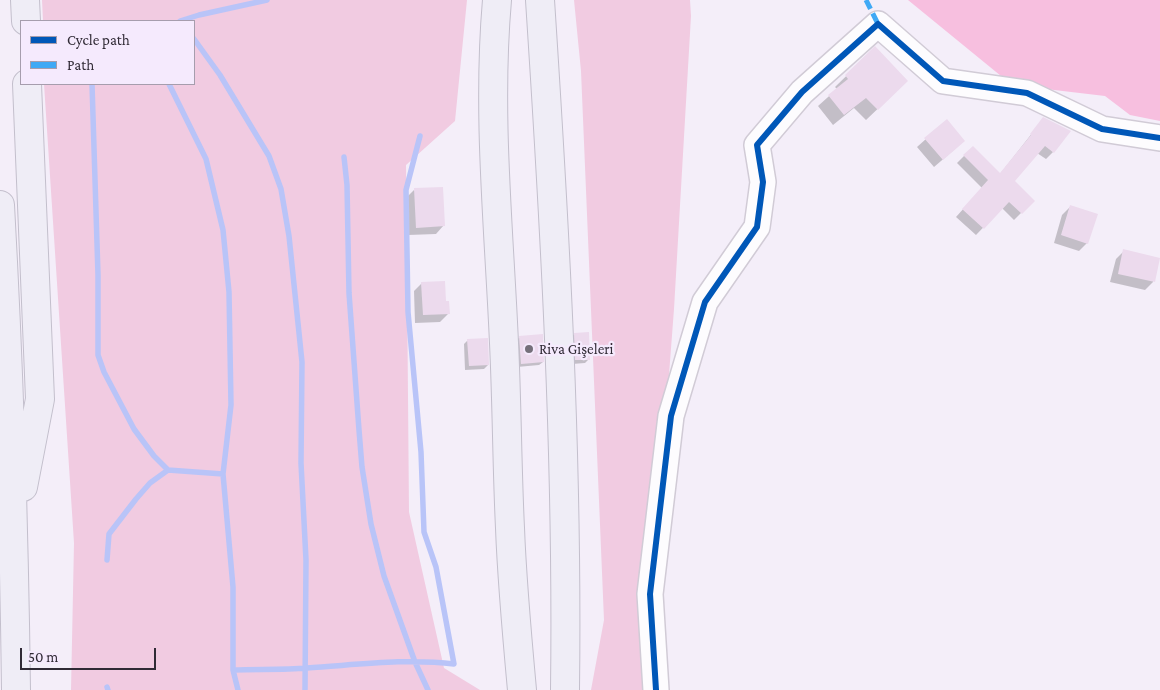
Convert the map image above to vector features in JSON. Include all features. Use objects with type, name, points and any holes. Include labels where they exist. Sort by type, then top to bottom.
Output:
[{"type":"highway","points":[[25,0],[26,20]]},
{"type":"highway","points":[[497,0],[493,53],[492,117],[504,349],[510,529],[522,690]]},
{"type":"highway","points":[[540,0],[559,357],[566,578],[565,690]]},
{"type":"highway","points":[[14,535],[40,399],[27,85]]},
{"type":"highway","points":[[0,205],[6,304],[14,535],[16,690]]},
{"type":"street","points":[[656,690],[650,594],[671,416],[705,302],[757,227],[763,182],[758,145],[802,92],[878,24],[943,81],[1027,93],[1102,129],[1160,138]]},
{"type":"shaded area","points":[[42,0],[467,0],[455,121],[406,165],[409,512],[444,668],[480,690],[71,690],[74,543],[44,85],[195,85],[195,20],[43,20]]},
{"type":"shaded area","points":[[574,0],[690,0],[691,16],[674,309],[645,690],[591,690],[604,620],[581,71]]},
{"type":"shaded area","points":[[908,0],[1160,0],[1160,121],[1130,115],[1105,96],[1012,85]]},
{"type":"building","points":[[875,46],[908,81],[878,110],[866,98],[844,115],[828,95],[848,79],[845,75]]},
{"type":"building","points":[[1043,117],[1071,131],[1054,153],[1045,146],[1015,181],[1035,201],[1022,214],[1009,202],[984,229],[962,209],[988,180],[963,155],[973,146],[1000,173]]},
{"type":"building","points":[[947,119],[965,141],[943,160],[924,138]]},
{"type":"building","points":[[443,187],[445,226],[416,228],[414,188]]},
{"type":"building","points":[[1070,205],[1098,214],[1088,244],[1061,235]]},
{"type":"building","points":[[1123,249],[1160,258],[1155,282],[1118,274]]},
{"type":"building","points":[[445,281],[446,301],[449,301],[450,314],[423,315],[421,282]]},
{"type":"building","points":[[589,332],[590,360],[575,360],[574,333]]},
{"type":"building","points":[[543,334],[544,362],[521,364],[519,336]]},
{"type":"building","points":[[488,338],[489,365],[469,366],[467,339]]},
{"type":"waterway","points":[[183,20],[267,0]]},
{"type":"waterway","points":[[195,40],[220,75],[269,156],[281,189],[289,236],[302,362],[301,463],[306,560],[305,690]]},
{"type":"waterway","points":[[92,85],[98,275],[98,355],[104,372],[134,429],[154,456],[168,470],[223,474]]},
{"type":"waterway","points":[[169,85],[206,159],[223,230],[229,292],[231,405],[223,474],[233,587],[233,670],[238,690]]},
{"type":"waterway","points":[[233,670],[298,669],[399,662],[454,664],[436,567],[424,532],[421,452],[408,312],[406,190],[420,136]]},
{"type":"waterway","points":[[344,157],[347,185],[349,293],[362,467],[371,524],[384,576],[415,662],[428,690]]},
{"type":"waterway","points":[[107,560],[109,534],[150,483],[168,470]]},
{"type":"marked path","points":[[866,0],[878,24]]},
{"type":"cycle path","points":[[656,690],[650,594],[671,416],[705,302],[757,227],[763,182],[757,145],[802,92],[878,24],[943,81],[1027,93],[1102,129],[1160,138]]},
{"type":"place","name":"Riva Gişeleri","points":[[529,349]]}]
